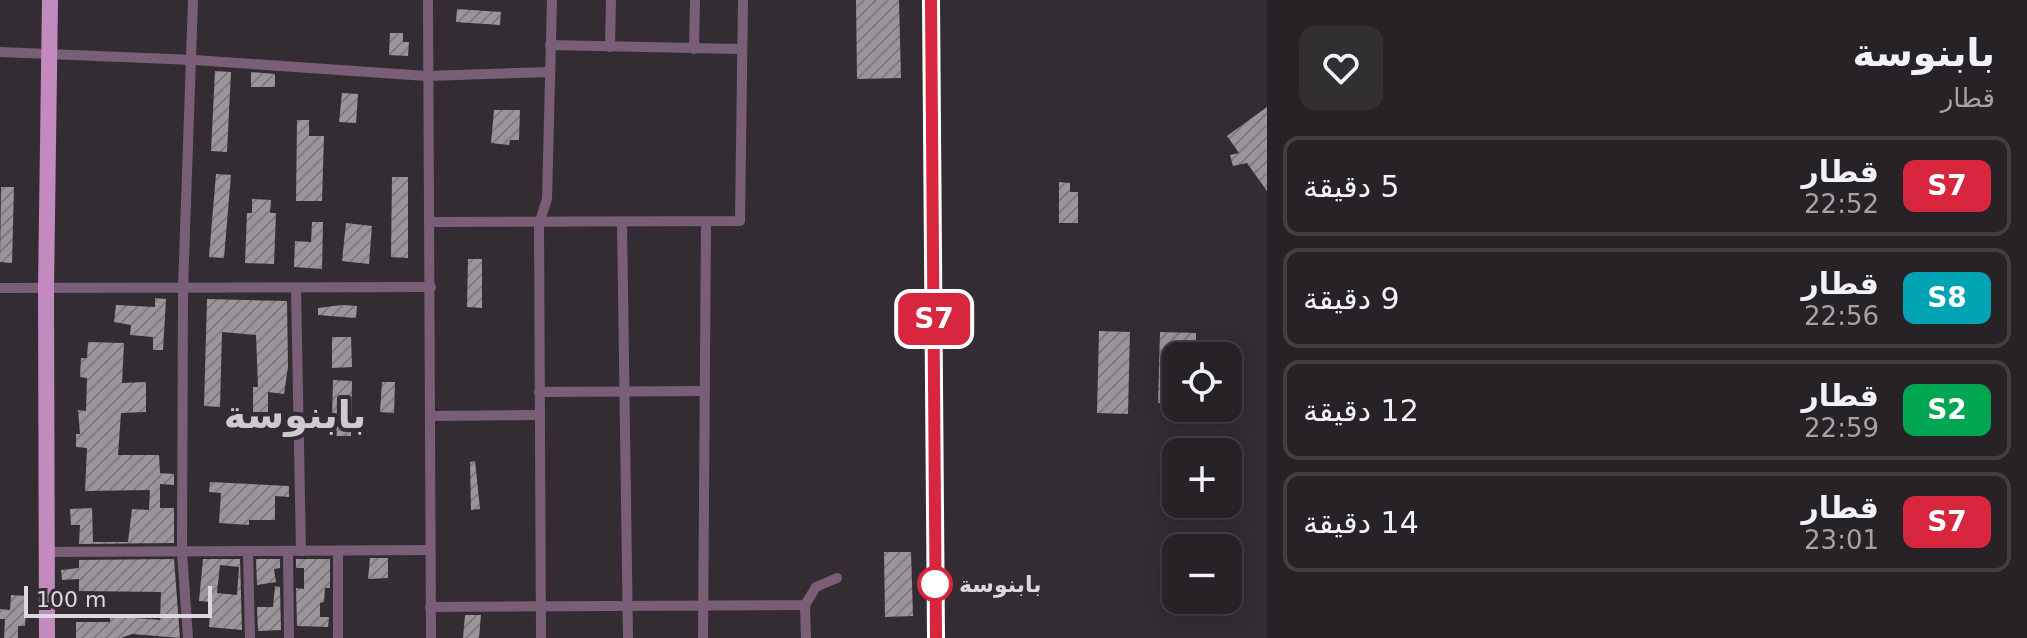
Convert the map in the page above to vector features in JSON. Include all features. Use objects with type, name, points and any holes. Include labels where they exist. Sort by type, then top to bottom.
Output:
[{"type":"main road","points":[[47,638],[46,289],[50,0]]},
{"type":"street","points":[[188,638],[182,552],[183,289],[194,60],[193,0]]},
{"type":"street","points":[[428,0],[431,638]]},
{"type":"street","points":[[541,638],[539,224],[547,199],[552,0]]},
{"type":"street","points":[[610,47],[611,0]]},
{"type":"street","points":[[694,49],[695,0]]},
{"type":"street","points":[[430,222],[740,221],[743,0]]},
{"type":"street","points":[[550,45],[740,49]]},
{"type":"street","points":[[0,52],[194,60],[427,76],[550,72]]},
{"type":"street","points":[[703,638],[706,222]]},
{"type":"street","points":[[622,223],[628,638]]},
{"type":"street","points":[[0,288],[431,287]]},
{"type":"street","points":[[296,288],[301,551]]},
{"type":"street","points":[[539,392],[705,391]]},
{"type":"street","points":[[432,416],[539,415]]},
{"type":"street","points":[[46,552],[430,550]]},
{"type":"street","points":[[288,551],[289,638]]},
{"type":"street","points":[[248,552],[250,638]]},
{"type":"street","points":[[338,552],[338,638]]},
{"type":"street","points":[[806,638],[805,605],[816,587],[837,578]]},
{"type":"street","points":[[430,607],[805,605]]},
{"type":"building","points":[[856,0],[899,0],[901,78],[857,79]]},
{"type":"building","points":[[457,9],[501,12],[500,25],[456,22]]},
{"type":"building","points":[[390,33],[403,33],[403,42],[409,42],[408,56],[389,55]]},
{"type":"building","points":[[215,71],[231,72],[227,152],[211,151]]},
{"type":"building","points":[[251,72],[275,74],[275,87],[251,87]]},
{"type":"building","points":[[342,93],[358,94],[356,123],[339,122]]},
{"type":"building","points":[[1267,107],[1267,191],[1247,163],[1233,166],[1230,155],[1239,153],[1227,136]]},
{"type":"building","points":[[494,110],[520,110],[519,140],[510,140],[509,145],[491,143]]},
{"type":"building","points":[[297,120],[309,120],[309,136],[324,136],[322,201],[296,201]]},
{"type":"building","points":[[216,174],[231,175],[224,258],[209,257]]},
{"type":"building","points":[[392,177],[408,177],[408,258],[391,257]]},
{"type":"building","points":[[1059,182],[1070,183],[1070,192],[1078,192],[1078,223],[1059,223]]},
{"type":"building","points":[[1,187],[14,187],[12,263],[0,262]]},
{"type":"building","points":[[252,199],[271,200],[270,213],[276,213],[274,264],[245,263],[247,213],[252,213]]},
{"type":"building","points":[[312,222],[323,222],[322,269],[294,267],[295,241],[311,242]]},
{"type":"building","points":[[346,223],[372,226],[369,264],[342,261]]},
{"type":"building","points":[[468,259],[482,259],[482,308],[467,307]]},
{"type":"building","points":[[155,298],[166,299],[163,350],[153,350],[153,337],[130,335],[131,325],[114,322],[116,305],[155,307]]},
{"type":"building","points":[[207,299],[287,301],[288,367],[284,394],[268,392],[268,412],[253,412],[253,387],[258,387],[256,335],[222,332],[220,407],[204,406]]},
{"type":"building","points":[[357,306],[356,318],[318,315],[318,308]]},
{"type":"building","points":[[1099,331],[1130,332],[1128,414],[1097,413]]},
{"type":"building","points":[[1160,332],[1196,333],[1196,342],[1162,342],[1162,403],[1158,403]]},
{"type":"building","points":[[332,337],[351,337],[352,367],[332,368]]},
{"type":"building","points":[[88,342],[124,343],[122,383],[146,382],[146,412],[121,413],[118,455],[159,455],[160,473],[174,474],[174,485],[160,484],[160,508],[174,508],[174,543],[79,544],[80,525],[71,525],[70,509],[92,508],[93,542],[128,542],[132,509],[149,510],[150,490],[85,491],[87,448],[76,447],[76,434],[80,434],[78,410],[86,411],[87,378],[80,377],[81,358],[87,358]]},
{"type":"building","points":[[333,380],[352,381],[351,436],[326,436],[326,419],[332,419]]},
{"type":"building","points":[[382,382],[395,382],[394,413],[380,412]]},
{"type":"building","points":[[475,461],[480,509],[471,510],[470,462]]},
{"type":"building","points":[[210,482],[289,486],[289,497],[275,496],[275,520],[249,520],[249,525],[219,523],[221,493],[209,492]]},
{"type":"building","name":"بابنوسة","points":[[884,552],[911,552],[913,616],[885,617]]},
{"type":"building","points":[[370,558],[388,558],[388,578],[368,579]]},
{"type":"building","points":[[174,559],[180,638],[132,634],[121,638],[76,638],[76,622],[110,622],[110,616],[160,620],[161,592],[79,591],[79,579],[62,580],[61,570],[79,568],[79,560]]},
{"type":"building","points":[[203,559],[240,559],[242,630],[209,627],[211,602],[199,601]],"holes":[[[220,565],[239,567],[237,595],[217,593]]]},
{"type":"building","points":[[256,559],[280,559],[280,568],[274,569],[276,582],[257,585]]},
{"type":"building","points":[[296,559],[330,559],[330,588],[325,588],[324,602],[320,603],[320,617],[329,617],[328,627],[297,626],[296,588],[304,589],[304,568],[296,568]]},
{"type":"building","points":[[275,586],[280,587],[281,630],[258,631],[257,607],[273,607]]},
{"type":"building","points":[[11,595],[27,596],[25,626],[18,626],[18,638],[4,638],[5,619],[0,619],[0,609],[10,610]]},
{"type":"building","points":[[465,615],[481,615],[479,638],[463,638]]},
{"type":"railway","points":[[932,0],[936,638]]},
{"type":"train","name":"S7","points":[[931,0],[936,638]]},
{"type":"place","name":"بابنوسة","points":[[935,584]]},
{"type":"district","name":"بابنوسة","points":[[295,415]]}]
